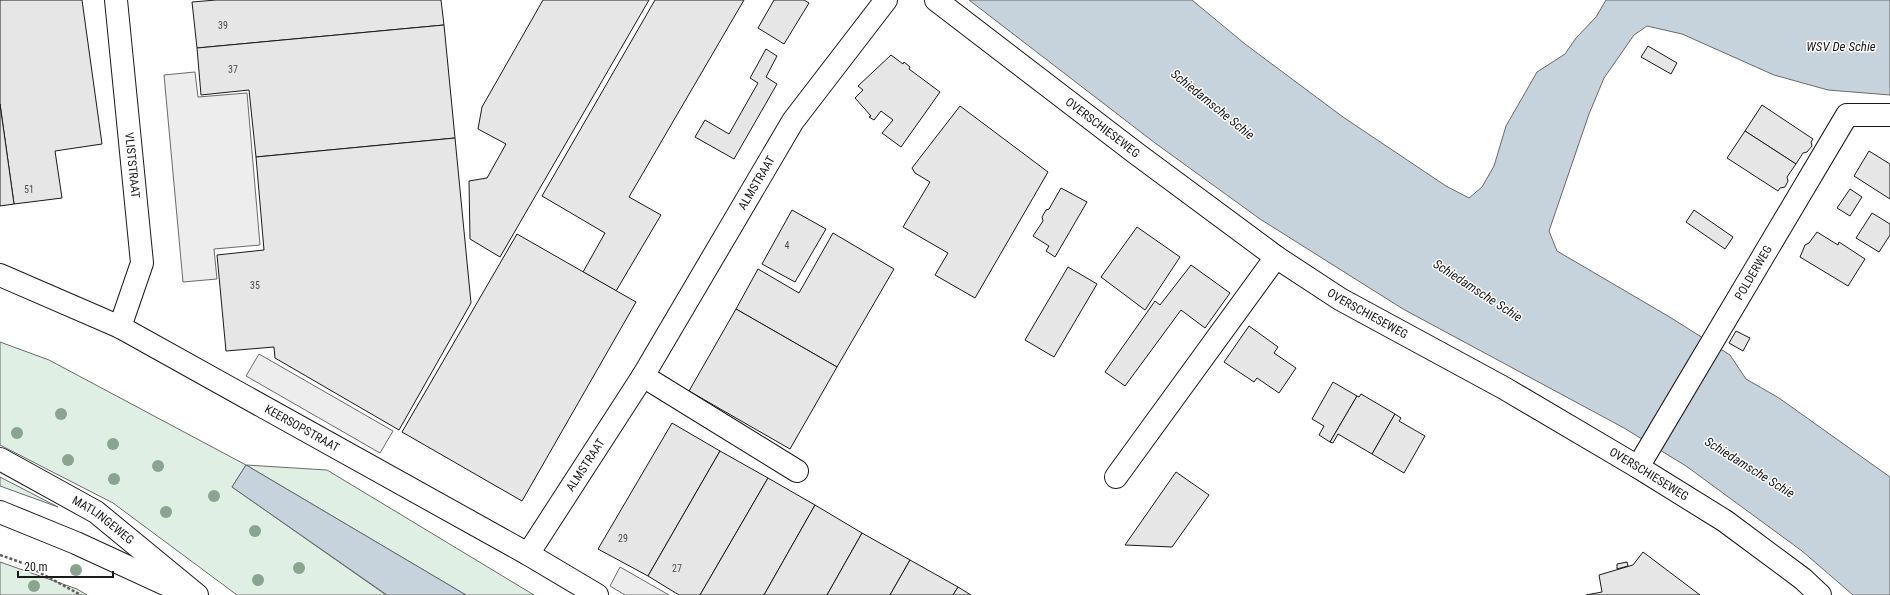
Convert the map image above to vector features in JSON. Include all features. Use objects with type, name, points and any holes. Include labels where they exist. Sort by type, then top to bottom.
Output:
[{"type":"street","name":"VLISTSTRAAT","points":[[116,0],[142,263],[120,327]]},
{"type":"street","name":"ALMSTRAAT","points":[[528,554],[643,376],[793,121],[886,0]]},
{"type":"street","name":"OVERSCHIESEWEG","points":[[936,0],[1137,154],[1276,257],[1340,299],[1504,388],[1643,459],[1803,579],[1820,595]]},
{"type":"street","name":"POLDERWEG","points":[[1643,459],[1847,115],[1890,115]]},
{"type":"street","points":[[1116,477],[1276,257]]},
{"type":"street","name":"KEERSOPSTRAAT","points":[[0,275],[120,327],[528,554],[597,595]]},
{"type":"street","points":[[643,376],[797,471]]},
{"type":"street","name":"MATLINGEWEG","points":[[0,459],[96,512],[197,595]]},
{"type":"street","name":"MATLINGEWEG","points":[[0,512],[76,544],[189,595]]},
{"type":"path","points":[[0,555],[20,562],[81,595]]},
{"type":"green space","points":[[0,342],[49,360],[246,465],[232,487],[386,595],[237,595],[113,503],[0,445]]},
{"type":"green space","points":[[246,465],[327,470],[534,595],[466,595]]},
{"type":"green space","points":[[0,477],[58,507],[0,486]]},
{"type":"green space","points":[[0,562],[77,589],[87,595],[0,595]]},
{"type":"shaded area","points":[[195,72],[198,97],[247,93],[260,245],[214,249],[217,279],[183,282],[164,75]]},
{"type":"shaded area","points":[[259,354],[393,431],[380,453],[246,376]]},
{"type":"shaded area","points":[[620,567],[669,595],[625,595],[610,586]]},
{"type":"water","points":[[969,0],[1192,0],[1245,44],[1343,117],[1446,186],[1469,198],[1482,187],[1494,166],[1506,126],[1537,72],[1565,54],[1576,38],[1596,17],[1606,0],[1890,0],[1890,95],[1828,90],[1774,75],[1682,34],[1647,26],[1634,35],[1604,78],[1589,114],[1549,231],[1557,251],[1668,316],[1730,355],[1746,379],[1779,398],[1890,477],[1890,595],[1853,595],[1802,551],[1686,466],[1624,428],[1403,309],[1260,219],[1155,143]]},
{"type":"water","points":[[246,465],[466,595],[387,595],[232,487]]},
{"type":"building","points":[[0,0],[82,0],[102,144],[55,151],[62,198],[14,204],[0,104]]},
{"type":"building","points":[[216,0],[441,0],[444,25],[197,48],[192,2]]},
{"type":"building","points":[[543,0],[649,0],[500,257],[470,239],[469,181],[487,178],[506,144],[478,129],[482,107]]},
{"type":"building","points":[[655,0],[744,0],[629,197],[661,215],[616,291],[583,272],[605,233],[542,196]]},
{"type":"building","points":[[774,0],[804,0],[809,3],[784,44],[758,28]]},
{"type":"building","points":[[444,25],[455,138],[256,157],[249,90],[201,95],[197,48]]},
{"type":"building","points":[[1648,46],[1677,63],[1671,74],[1641,57]]},
{"type":"building","points":[[766,49],[777,56],[766,77],[777,84],[734,159],[695,137],[705,120],[729,134],[758,83],[750,78]]},
{"type":"building","points":[[891,55],[903,64],[904,62],[910,67],[909,69],[940,92],[901,147],[882,133],[893,120],[881,111],[874,120],[869,117],[871,116],[855,98],[863,90],[858,86]]},
{"type":"building","points":[[0,104],[14,204],[0,206]]},
{"type":"building","points":[[1762,105],[1813,139],[1811,142],[1812,146],[1807,152],[1803,153],[1796,164],[1745,131]]},
{"type":"building","points":[[960,106],[1048,172],[975,298],[935,275],[948,253],[903,227],[930,182],[915,173],[912,168]]},
{"type":"building","points":[[1745,131],[1796,164],[1787,177],[1788,181],[1785,187],[1780,188],[1778,191],[1727,158]]},
{"type":"building","points":[[455,138],[471,303],[399,430],[275,358],[274,347],[226,351],[217,255],[264,250],[256,157]]},
{"type":"building","points":[[1869,151],[1890,164],[1890,199],[1854,176]]},
{"type":"building","points":[[1061,188],[1087,202],[1055,257],[1046,251],[1049,246],[1033,236],[1043,221],[1042,217],[1046,210],[1049,209]]},
{"type":"building","points":[[1850,189],[1862,197],[1850,216],[1837,208]]},
{"type":"building","points":[[792,210],[826,229],[795,282],[762,264]]},
{"type":"building","points":[[1694,210],[1733,237],[1725,249],[1686,222]]},
{"type":"building","points":[[1872,213],[1890,224],[1890,235],[1879,252],[1856,238]]},
{"type":"building","points":[[1137,227],[1180,257],[1145,310],[1101,277]]},
{"type":"building","points":[[1817,232],[1838,245],[1839,242],[1865,259],[1848,286],[1800,257],[1805,245],[1809,243]]},
{"type":"building","points":[[833,233],[894,269],[837,367],[736,309],[758,269],[799,293]]},
{"type":"building","points":[[517,234],[636,302],[522,501],[402,432]]},
{"type":"building","points":[[1191,265],[1230,293],[1205,328],[1181,310],[1125,386],[1105,372],[1155,301],[1160,305]]},
{"type":"building","points":[[1068,267],[1097,284],[1054,357],[1025,340]]},
{"type":"building","points":[[736,309],[837,367],[790,449],[689,391]]},
{"type":"building","points":[[1249,326],[1278,347],[1274,353],[1296,368],[1279,393],[1257,378],[1254,382],[1224,362]]},
{"type":"building","points":[[1736,331],[1750,338],[1743,351],[1729,343]]},
{"type":"building","points":[[1333,382],[1357,396],[1330,442],[1319,435],[1324,426],[1312,419]]},
{"type":"building","points":[[1361,394],[1395,414],[1372,454],[1338,434],[1333,443],[1330,442],[1357,396],[1359,397]]},
{"type":"building","points":[[1395,414],[1401,418],[1399,421],[1425,436],[1404,473],[1372,454]]},
{"type":"building","points":[[672,423],[720,451],[648,576],[598,549]]},
{"type":"building","points":[[720,451],[768,478],[700,595],[679,595],[648,576]]},
{"type":"building","points":[[1176,472],[1209,495],[1172,547],[1125,545]]},
{"type":"building","points":[[768,478],[815,505],[764,595],[700,595]]},
{"type":"building","points":[[815,505],[862,533],[827,595],[764,595]]},
{"type":"building","points":[[862,533],[910,560],[890,595],[827,595]]},
{"type":"building","points":[[1643,552],[1700,595],[1586,595],[1602,592],[1599,575],[1633,565]]},
{"type":"building","points":[[910,560],[958,587],[953,595],[890,595]]},
{"type":"building","points":[[1627,562],[1628,566],[1617,569],[1617,564]]},
{"type":"building","points":[[958,587],[971,595],[953,595]]},
{"type":"water label","name":"WSV De Schie","points":[[1841,46]]},
{"type":"water label","name":"Schiedamsche Schie","points":[[1213,104]]},
{"type":"water label","name":"Schiedamsche Schie","points":[[1478,290]]},
{"type":"water label","name":"Schiedamsche Schie","points":[[1750,467]]}]
